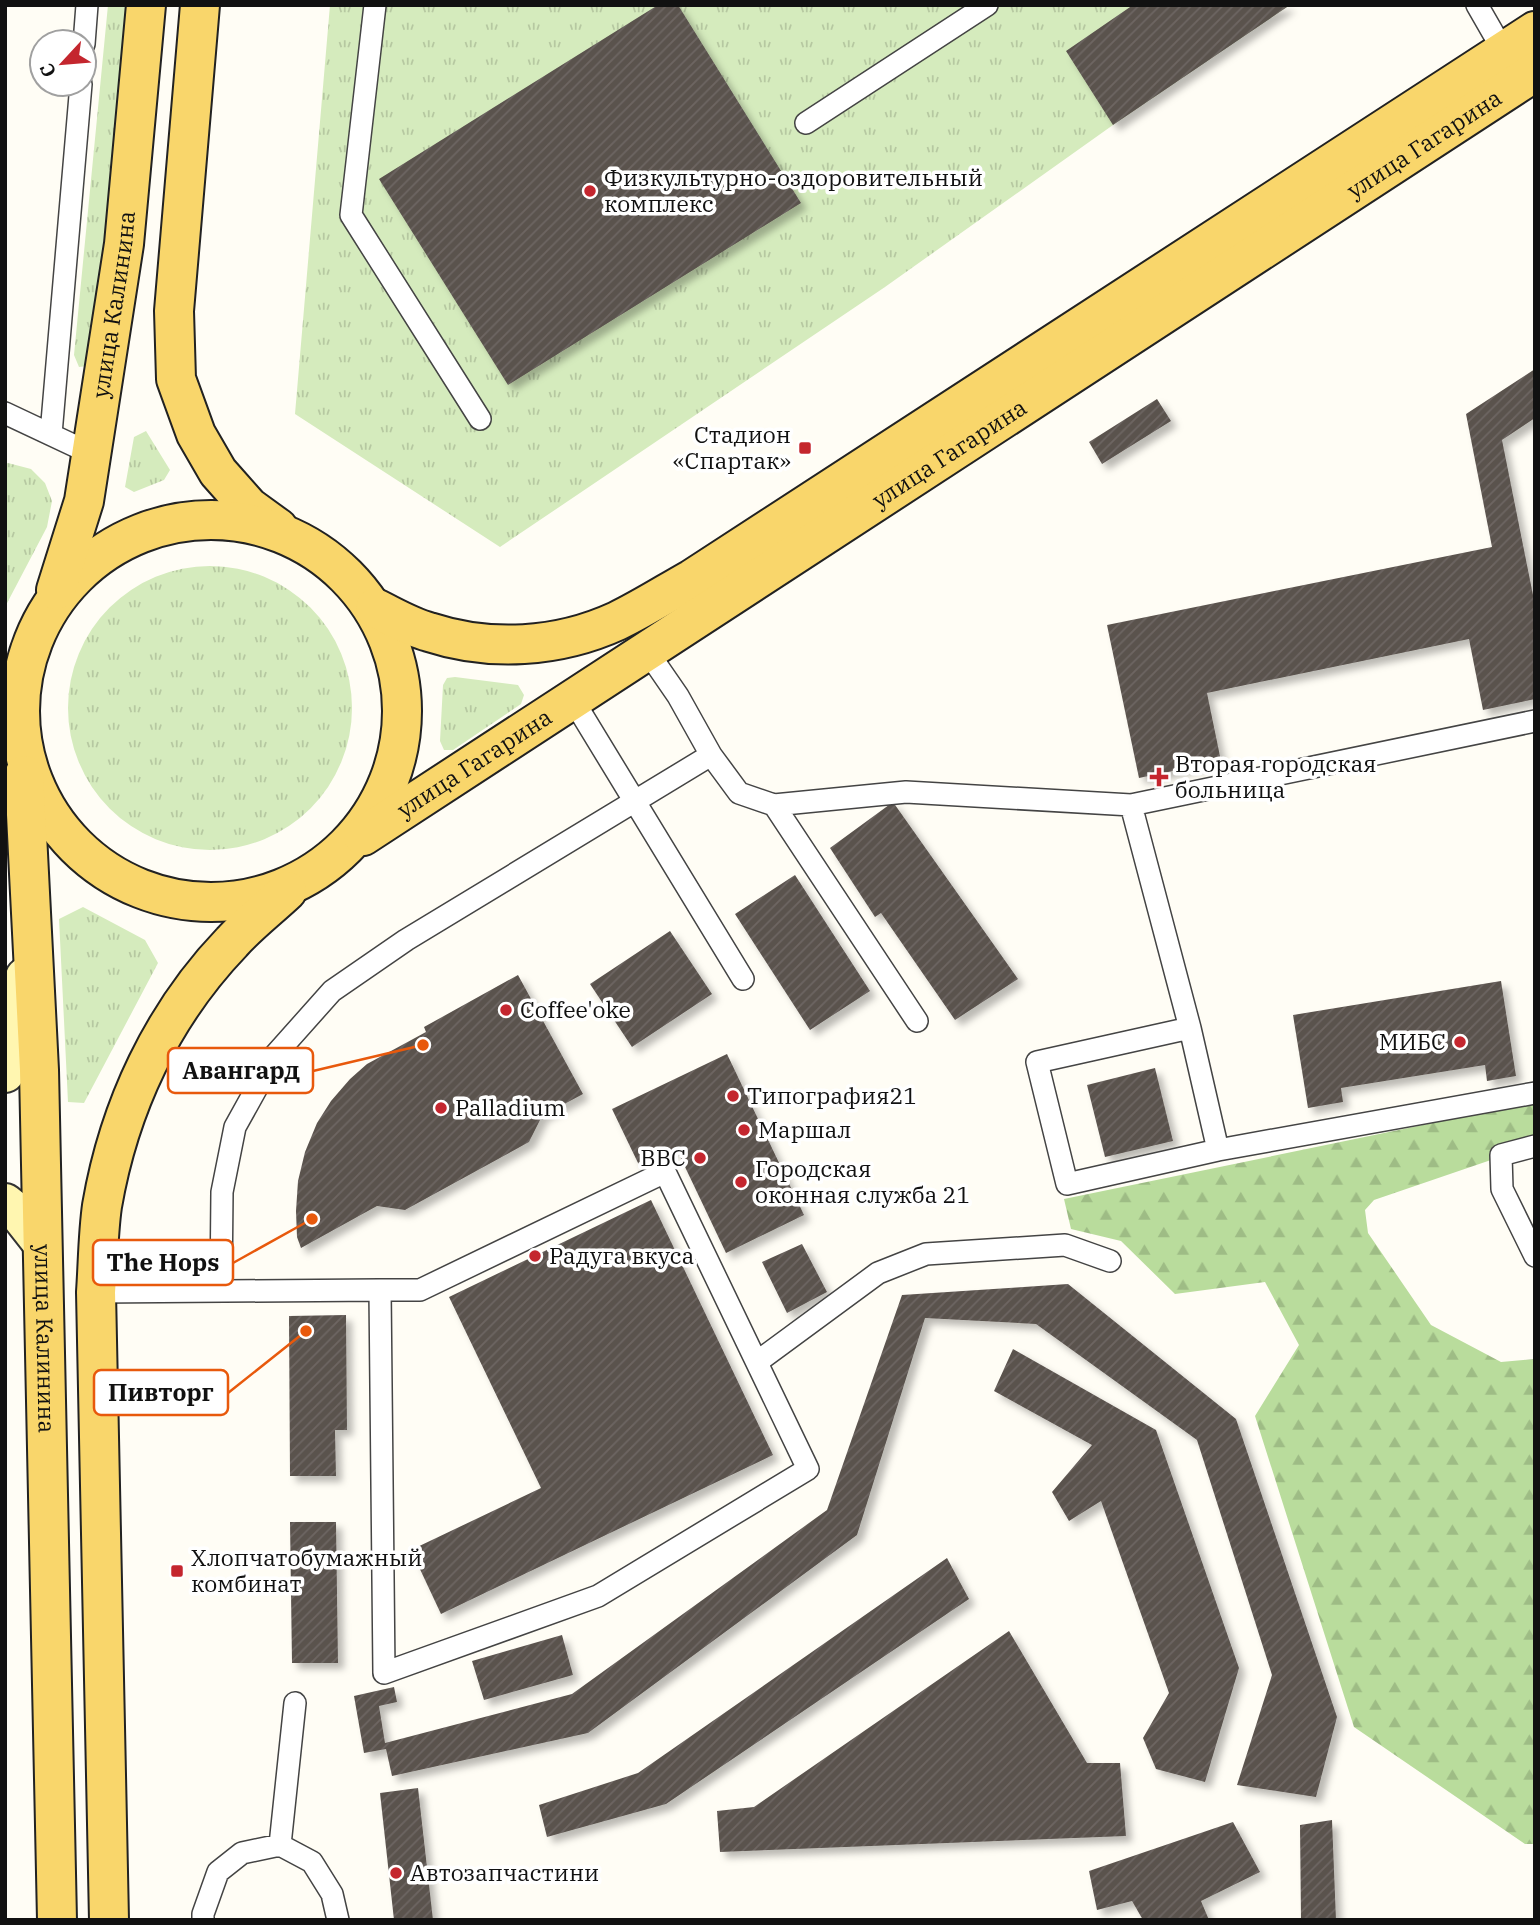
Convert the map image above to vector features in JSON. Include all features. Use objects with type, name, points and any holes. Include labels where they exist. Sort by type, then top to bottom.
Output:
[{"type":"main road","name":"улица Калинина","points":[[57,1920],[39,1070],[19,709],[23,667],[34,632],[54,599],[84,501],[124,244],[146,5]]},
{"type":"main road","points":[[200,5],[174,311],[176,379],[196,434],[218,472],[249,507],[340,568],[375,608],[395,661],[402,703],[399,752],[387,797],[363,836]]},
{"type":"main road","name":"улица Гагарина","points":[[294,885],[363,836],[573,700],[1520,68],[1535,31]]},
{"type":"main road","name":"улица Гагарина","points":[[375,608],[427,632],[473,644],[515,645],[558,640],[615,621],[692,579],[1520,68]]},
{"type":"main road","points":[[54,599],[79,570],[101,553],[147,529],[189,520],[238,521],[291,537]]},
{"type":"main road","points":[[23,755],[46,809],[74,846],[107,871],[150,893],[200,901],[246,899],[294,885]]},
{"type":"main road","points":[[109,1920],[96,1292],[102,1208],[120,1129],[143,1071],[167,1025],[198,981],[232,941],[294,885]]},
{"type":"street","points":[[5,1073],[16,1040],[30,937]]},
{"type":"street","points":[[5,1203],[20,1215],[42,1243]]},
{"type":"lane","points":[[85,28],[87,5]]},
{"type":"lane","points":[[375,5],[351,215],[481,419]]},
{"type":"lane","points":[[806,123],[986,5]]},
{"type":"lane","points":[[1477,5],[1520,68]]},
{"type":"lane","points":[[51,434],[80,98]]},
{"type":"lane","points":[[5,413],[92,454]]},
{"type":"lane","points":[[648,650],[711,755],[739,793],[774,805],[906,792],[1131,805],[1535,721]]},
{"type":"lane","points":[[573,700],[743,979]]},
{"type":"lane","points":[[221,1291],[222,1192],[235,1127],[275,1055],[332,991],[406,940],[711,755]]},
{"type":"lane","points":[[774,805],[917,1020]]},
{"type":"lane","points":[[1131,805],[1190,1028],[1218,1150]]},
{"type":"lane","points":[[1190,1028],[1037,1062],[1067,1184],[1218,1150],[1535,1093]]},
{"type":"lane","points":[[1535,1146],[1501,1155],[1502,1189],[1535,1256]]},
{"type":"lane","points":[[96,1292],[380,1290],[420,1290],[665,1172],[808,1469],[598,1596],[384,1674],[380,1290]]},
{"type":"lane","points":[[757,1362],[877,1273],[926,1254],[1065,1245],[1110,1261]]},
{"type":"lane","points":[[280,1845],[295,1703]]},
{"type":"lane","points":[[203,1920],[202,1913],[218,1872],[242,1853],[280,1845],[312,1862],[332,1894],[338,1920]]},
{"type":"green space","points":[[108,5],[129,5],[94,358],[88,366],[79,367],[74,355]]},
{"type":"green space","points":[[330,5],[1290,5],[1113,125],[885,287],[500,547],[295,414]]},
{"type":"green space","points":[[146,431],[170,470],[164,480],[134,492],[125,487],[134,437]]},
{"type":"green space","points":[[5,464],[31,469],[45,483],[52,501],[47,527],[5,607]]},
{"type":"green space","points":[[210,566],[238,569],[264,577],[289,590],[310,608],[328,629],[341,654],[349,680],[352,708],[349,736],[341,762],[328,787],[310,808],[289,826],[264,839],[238,847],[210,850],[182,847],[156,839],[131,826],[110,808],[92,787],[79,762],[71,736],[68,708],[71,680],[79,654],[92,629],[110,608],[131,590],[156,577],[182,569]]},
{"type":"green space","points":[[447,678],[518,685],[524,695],[521,704],[453,750],[444,750],[440,741],[443,685]]},
{"type":"green space","points":[[83,907],[145,940],[158,963],[84,1103],[68,1102],[59,919]]},
{"type":"green space","points":[[1535,1102],[1535,1145],[1374,1200],[1365,1210],[1368,1233],[1431,1325],[1501,1362],[1535,1359],[1535,1844],[1525,1844],[1354,1727],[1255,1416],[1299,1345],[1265,1282],[1175,1294],[1121,1241],[1071,1229],[1064,1199]]},
{"type":"building","name":"Физкультурно-оздоровительный комплекс","points":[[658,5],[678,5],[801,203],[508,385],[379,179]]},
{"type":"building","points":[[1133,5],[1290,5],[1113,125],[1066,51]]},
{"type":"building","points":[[1535,369],[1535,418],[1502,440],[1535,605],[1535,699],[1483,710],[1469,639],[1207,693],[1221,761],[1139,778],[1107,625],[1492,547],[1466,414]]},
{"type":"building","points":[[1157,399],[1171,421],[1102,464],[1089,442]]},
{"type":"building","points":[[893,802],[1018,979],[955,1020],[881,913],[875,917],[830,848]]},
{"type":"building","points":[[795,875],[870,991],[810,1030],[735,914]]},
{"type":"building","points":[[670,931],[712,994],[632,1047],[590,984]]},
{"type":"building","name":"Palladium","points":[[518,975],[583,1094],[542,1116],[529,1142],[405,1210],[377,1206],[301,1248],[297,1237],[298,1181],[305,1152],[317,1123],[331,1101],[367,1064],[426,1032],[424,1027]]},
{"type":"building","points":[[1501,981],[1516,1076],[1487,1081],[1485,1065],[1341,1088],[1343,1102],[1308,1108],[1293,1015]]},
{"type":"building","points":[[727,1054],[804,1215],[726,1253],[676,1148],[639,1165],[612,1109]]},
{"type":"building","points":[[1155,1068],[1173,1141],[1105,1157],[1087,1085]]},
{"type":"building","points":[[651,1200],[773,1455],[441,1614],[411,1550],[541,1488],[449,1297]]},
{"type":"building","points":[[802,1244],[827,1292],[787,1313],[762,1262]]},
{"type":"building","points":[[1068,1284],[1236,1419],[1337,1717],[1316,1797],[1237,1785],[1272,1675],[1197,1440],[1036,1324],[925,1318],[857,1535],[588,1733],[392,1776],[386,1749],[364,1753],[354,1696],[394,1687],[397,1702],[379,1706],[385,1743],[572,1694],[827,1510],[902,1295]]},
{"type":"building","points":[[346,1315],[347,1430],[335,1430],[336,1476],[290,1476],[289,1316]]},
{"type":"building","points":[[1013,1349],[1156,1430],[1239,1668],[1205,1782],[1156,1769],[1143,1738],[1169,1693],[1101,1501],[1069,1521],[1052,1492],[1092,1445],[994,1391]]},
{"type":"building","points":[[290,1522],[336,1522],[338,1663],[292,1663]]},
{"type":"building","points":[[947,1558],[969,1599],[666,1804],[547,1837],[539,1805],[638,1773]]},
{"type":"building","points":[[1009,1631],[1087,1763],[1120,1763],[1126,1836],[720,1852],[717,1811],[754,1807]]},
{"type":"building","points":[[562,1635],[573,1675],[484,1700],[472,1661]]},
{"type":"building","points":[[418,1788],[433,1920],[394,1920],[380,1793]]},
{"type":"building","points":[[1332,1820],[1336,1920],[1301,1920],[1300,1825]]},
{"type":"building","points":[[1233,1822],[1260,1872],[1201,1901],[1209,1920],[1143,1920],[1132,1901],[1097,1910],[1089,1871]]},
{"type":"place","name":"Физкультурно-оздоровительный комплекс","points":[[590,191]]},
{"type":"place","name":"Стадион «Спартак»","points":[[805,448]]},
{"type":"place","name":"Вторая городская больница","points":[[1159,777]]},
{"type":"place","name":"Coffee'oke","points":[[506,1010]]},
{"type":"place","name":"МИБС","points":[[1460,1042]]},
{"type":"place","name":"Авангард","points":[[423,1045]]},
{"type":"place","name":"Типография21","points":[[733,1096]]},
{"type":"place","name":"Palladium","points":[[441,1108]]},
{"type":"place","name":"Маршал","points":[[744,1130]]},
{"type":"place","name":"ВВС","points":[[700,1158]]},
{"type":"place","name":"Городская оконная служба 21","points":[[741,1182]]},
{"type":"place","name":"The Hops","points":[[312,1219]]},
{"type":"place","name":"Радуга вкуса","points":[[535,1256]]},
{"type":"place","name":"Пивторг","points":[[306,1331]]},
{"type":"place","name":"Хлопчатобумажный комбинат","points":[[177,1571]]},
{"type":"place","name":"Автозапчастини","points":[[396,1873]]}]
